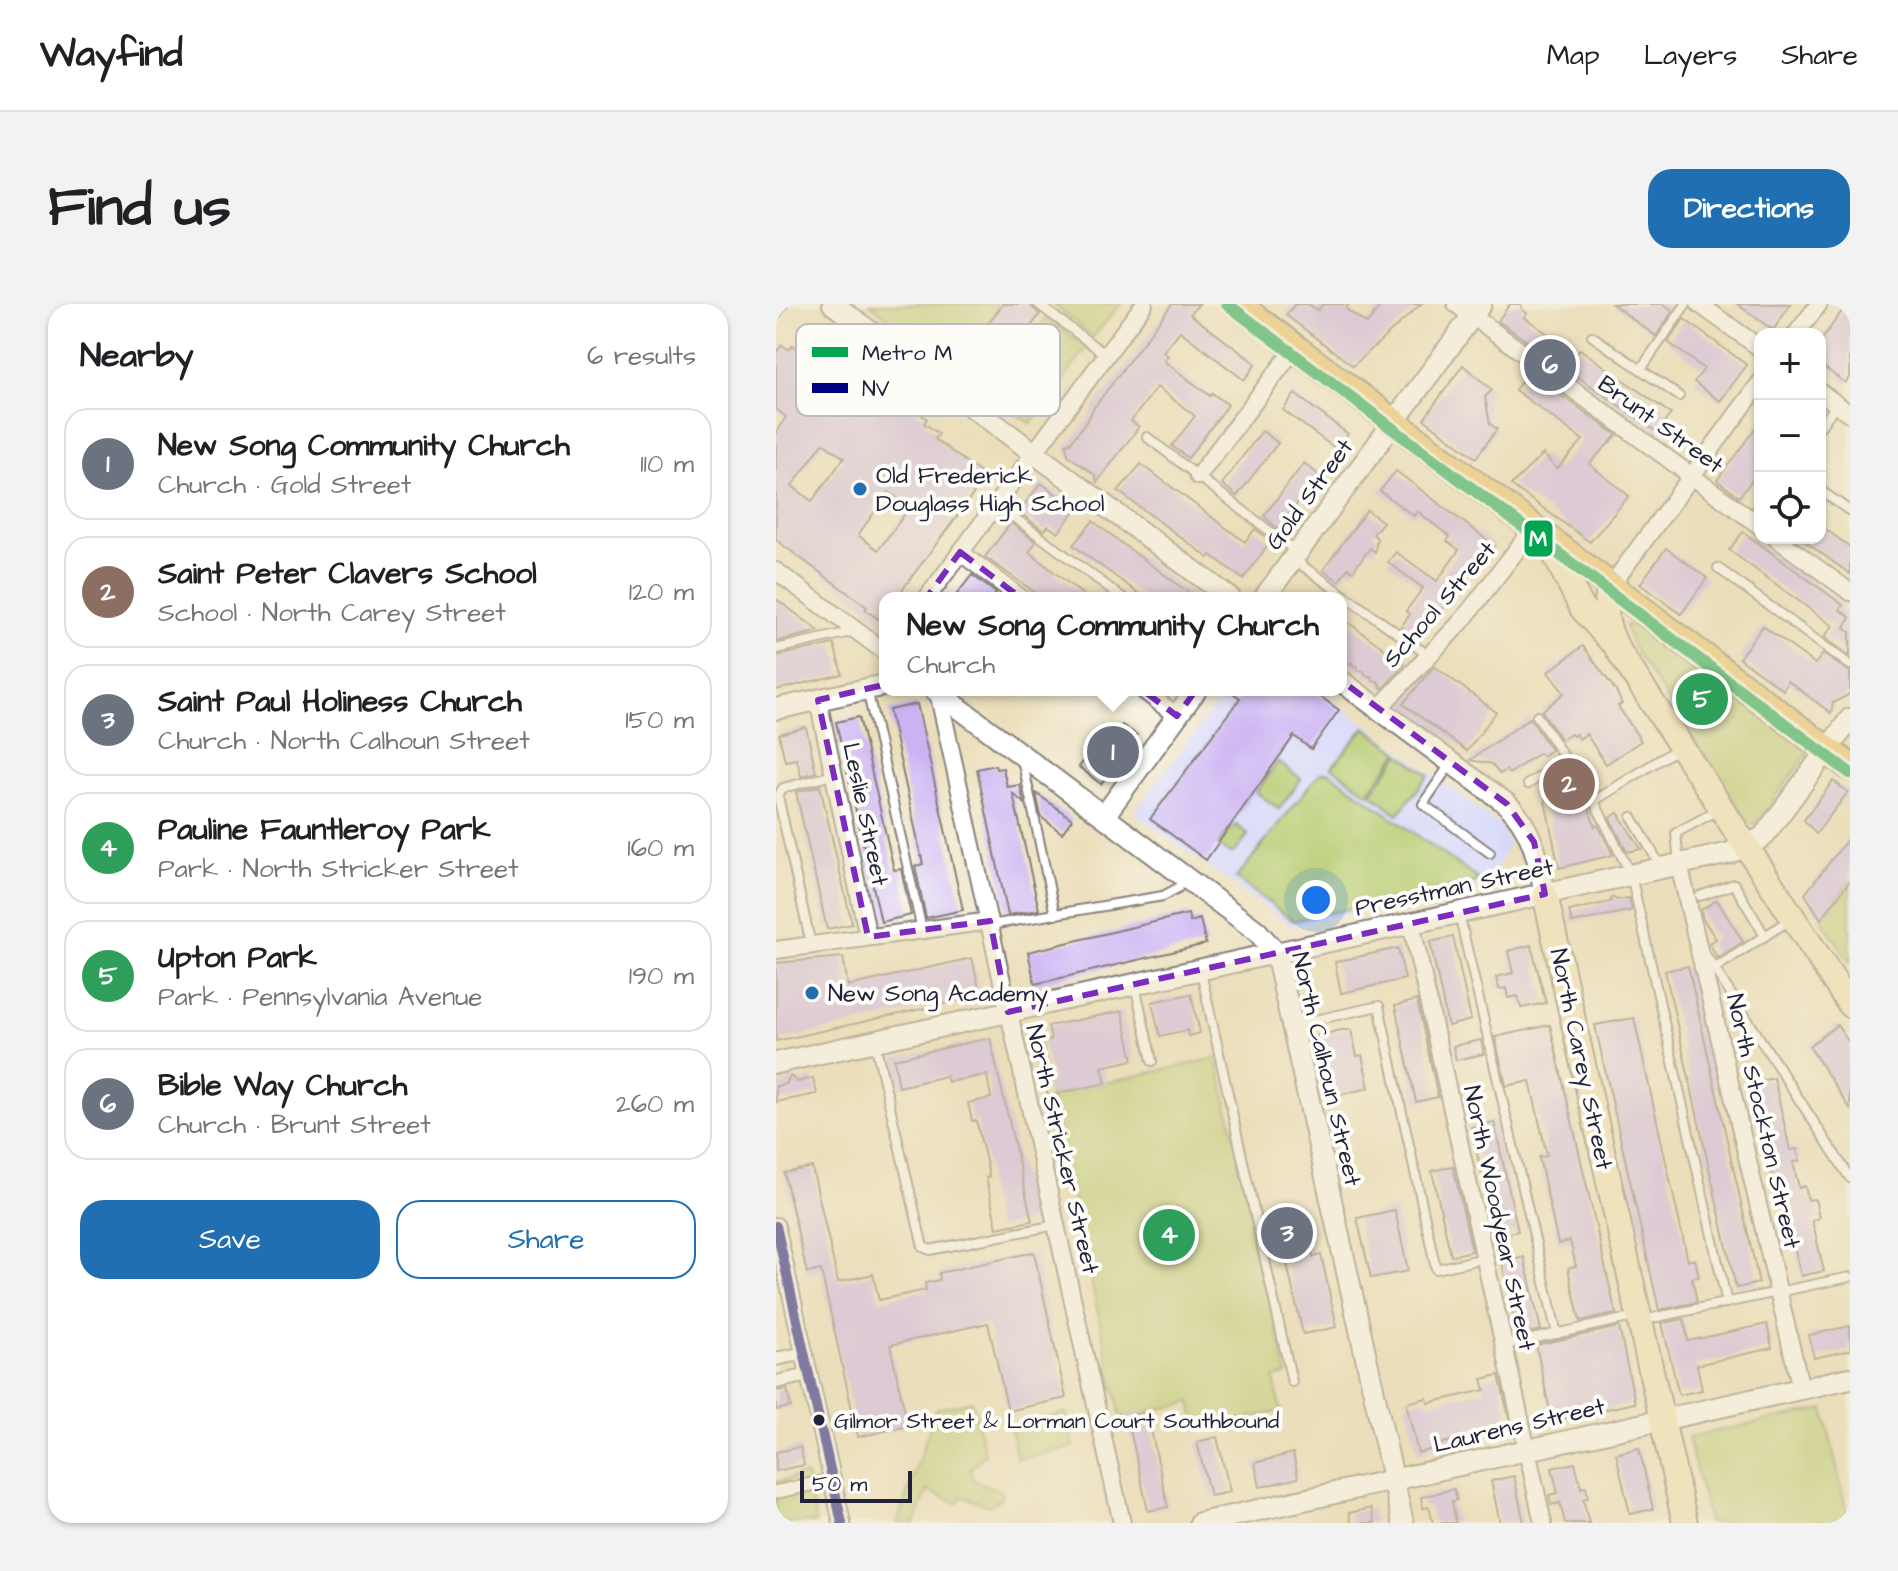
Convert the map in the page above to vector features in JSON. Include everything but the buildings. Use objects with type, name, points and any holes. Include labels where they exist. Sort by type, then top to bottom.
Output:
[{"type":"main road","points":[[1237,304],[1850,767]]},
{"type":"main road","points":[[1540,534],[1582,608],[1618,650]]},
{"type":"main road","points":[[1610,587],[1604,616],[1618,650],[1850,1005]]},
{"type":"main road","name":"North Carey Street","points":[[1545,894],[1685,1523]]},
{"type":"street","points":[[833,304],[860,324]]},
{"type":"street","points":[[931,592],[1144,304]]},
{"type":"street","points":[[1699,304],[1754,344]]},
{"type":"street","points":[[1801,328],[1819,304]]},
{"type":"street","name":"Gold Street","points":[[1269,592],[1393,423],[1470,308]]},
{"type":"street","name":"Brunt Street","points":[[1470,308],[1691,476],[1754,515]]},
{"type":"street","points":[[1198,476],[1295,348]]},
{"type":"street","points":[[1610,587],[1754,391]]},
{"type":"street","points":[[1826,396],[1843,409]]},
{"type":"street","points":[[983,416],[1222,592]]},
{"type":"street","name":"School Street","points":[[1378,709],[1540,534]]},
{"type":"street","points":[[1784,544],[1850,592]]},
{"type":"street","points":[[960,552],[1013,592]]},
{"type":"street","points":[[776,571],[879,648]]},
{"type":"street","name":"North Carey Street","points":[[1347,686],[1521,817],[1534,842],[1545,894]]},
{"type":"street","points":[[776,709],[876,687]]},
{"type":"street","name":"North Stricker Street","points":[[938,696],[1122,1523]]},
{"type":"street","name":"North Calhoun Street","points":[[944,696],[1257,931],[1276,953],[1403,1523]]},
{"type":"street","points":[[1151,696],[1177,716]]},
{"type":"street","points":[[1104,816],[1192,696]]},
{"type":"street","name":"Leslie Street","points":[[818,700],[868,937]]},
{"type":"street","name":"Presstman Street","points":[[776,1063],[1631,875],[1746,846],[1763,837],[1850,719]]},
{"type":"street","name":"North Stockton Street","points":[[1671,866],[1698,942],[1801,1389]]},
{"type":"street","points":[[776,950],[990,923]]},
{"type":"street","name":"North Woodyear Street","points":[[1411,923],[1543,1523]]},
{"type":"street","points":[[776,1226],[778,1247],[842,1523]]},
{"type":"street","points":[[776,1359],[804,1353]]},
{"type":"street","points":[[776,1382],[809,1375]]},
{"type":"street","name":"Laurens Street","points":[[1200,1523],[1257,1517],[1394,1480],[1850,1378]]},
{"type":"street","points":[[776,1492],[832,1480]]},
{"type":"lane","points":[[776,314],[783,304]]},
{"type":"lane","points":[[1038,304],[1106,355]]},
{"type":"lane","points":[[1641,369],[1686,304]]},
{"type":"lane","points":[[1592,336],[1679,396]]},
{"type":"lane","points":[[1826,422],[1843,409]]},
{"type":"lane","points":[[1147,437],[1344,592]]},
{"type":"lane","points":[[1826,494],[1850,511]]},
{"type":"lane","points":[[996,504],[1115,592]]},
{"type":"lane","points":[[1718,568],[1850,665]]},
{"type":"lane","points":[[1347,594],[1429,656]]},
{"type":"lane","points":[[776,649],[856,631]]},
{"type":"lane","points":[[876,687],[922,930]]},
{"type":"lane","points":[[1537,716],[1566,760],[1573,783],[1594,801],[1631,875],[1727,1303]]},
{"type":"lane","points":[[1594,801],[1681,747]]},
{"type":"lane","points":[[1020,753],[1055,915]]},
{"type":"lane","points":[[1528,784],[1566,760]]},
{"type":"lane","points":[[1451,763],[1423,804],[1490,853]]},
{"type":"lane","points":[[811,945],[778,796],[783,788],[833,775]]},
{"type":"lane","points":[[1671,866],[1676,833],[1721,808]]},
{"type":"lane","points":[[1632,817],[1671,866]]},
{"type":"lane","points":[[990,923],[1163,896],[1178,888],[1184,877]]},
{"type":"lane","points":[[1700,896],[1734,884],[1765,936]]},
{"type":"lane","points":[[1459,913],[1557,1334]]},
{"type":"lane","points":[[1715,968],[1793,918]]},
{"type":"lane","points":[[1698,942],[1850,1178]]},
{"type":"lane","points":[[1201,969],[1292,1382]]},
{"type":"lane","points":[[1134,984],[1152,1061]]},
{"type":"lane","points":[[1292,1025],[1379,1006],[1436,1269],[1485,1258]]},
{"type":"lane","points":[[874,1041],[923,1247],[930,1250],[1056,1225]]},
{"type":"lane","points":[[1504,1345],[1850,1277]]},
{"type":"highlighted area","points":[[960,552],[1177,716],[1252,614],[1507,804],[1534,842],[1545,894],[1008,1012],[990,921],[868,937],[818,700],[918,677],[886,653]]},
{"type":"shaded area","points":[[1222,696],[1328,696],[1497,823],[1509,844],[1488,883],[1291,926],[1134,813]]},
{"type":"green space","points":[[870,304],[1003,304],[988,324],[897,324]]},
{"type":"green space","points":[[1053,304],[1121,304],[1093,337]]},
{"type":"green space","points":[[1060,328],[1087,347],[1060,384]]},
{"type":"green space","points":[[1019,416],[1037,416],[1031,424]]},
{"type":"green space","points":[[1625,625],[1636,625],[1809,752],[1755,824],[1749,824],[1632,646]]},
{"type":"green space","points":[[1365,727],[1399,752],[1368,793],[1332,767]]},
{"type":"green space","points":[[1400,754],[1429,775],[1398,814],[1371,793]]},
{"type":"green space","points":[[1278,762],[1301,779],[1279,809],[1256,792]]},
{"type":"green space","points":[[1329,772],[1481,881],[1293,921],[1236,878],[1320,773]]},
{"type":"green space","points":[[1237,825],[1248,835],[1235,852],[1229,853],[1218,845]]},
{"type":"green space","points":[[1850,881],[1850,962],[1821,919]]},
{"type":"green space","points":[[1217,1058],[1287,1375],[1274,1378],[1281,1411],[1197,1429],[1191,1402],[1121,1418],[1050,1095]]},
{"type":"green space","points":[[972,1401],[985,1454],[970,1469],[972,1479],[1003,1492],[1001,1498],[989,1506],[961,1496],[958,1503],[927,1491],[915,1523],[897,1523],[936,1409]]},
{"type":"green space","points":[[1824,1409],[1849,1523],[1709,1523],[1688,1437]]},
{"type":"green space","points":[[1066,1413],[1074,1447],[1017,1459],[1010,1426]]},
{"type":"green space","points":[[806,1475],[816,1523],[776,1523],[776,1482]]},
{"type":"metro line","name":"M","points":[[1227,304],[1850,773]]},
{"type":"transit line","name":"NV","points":[[776,1226],[842,1523]]},
{"type":"place","name":"Bible Way Church","points":[[1550,365]]},
{"type":"place","name":"Old Frederick Douglass High School","points":[[860,489]]},
{"type":"place","name":"Upton Park","points":[[1702,699]]},
{"type":"place","name":"New Song Community Church","points":[[1113,752]]},
{"type":"place","name":"Saint Peter Clavers School","points":[[1569,784]]},
{"type":"place","name":"New Song Academy","points":[[812,993]]},
{"type":"place","name":"Saint Paul Holiness Church","points":[[1287,1233]]},
{"type":"place","name":"Pauline Fauntleroy Park","points":[[1169,1235]]},
{"type":"place","name":"Gilmor Street & Lorman Court Southbound","points":[[819,1420]]}]
